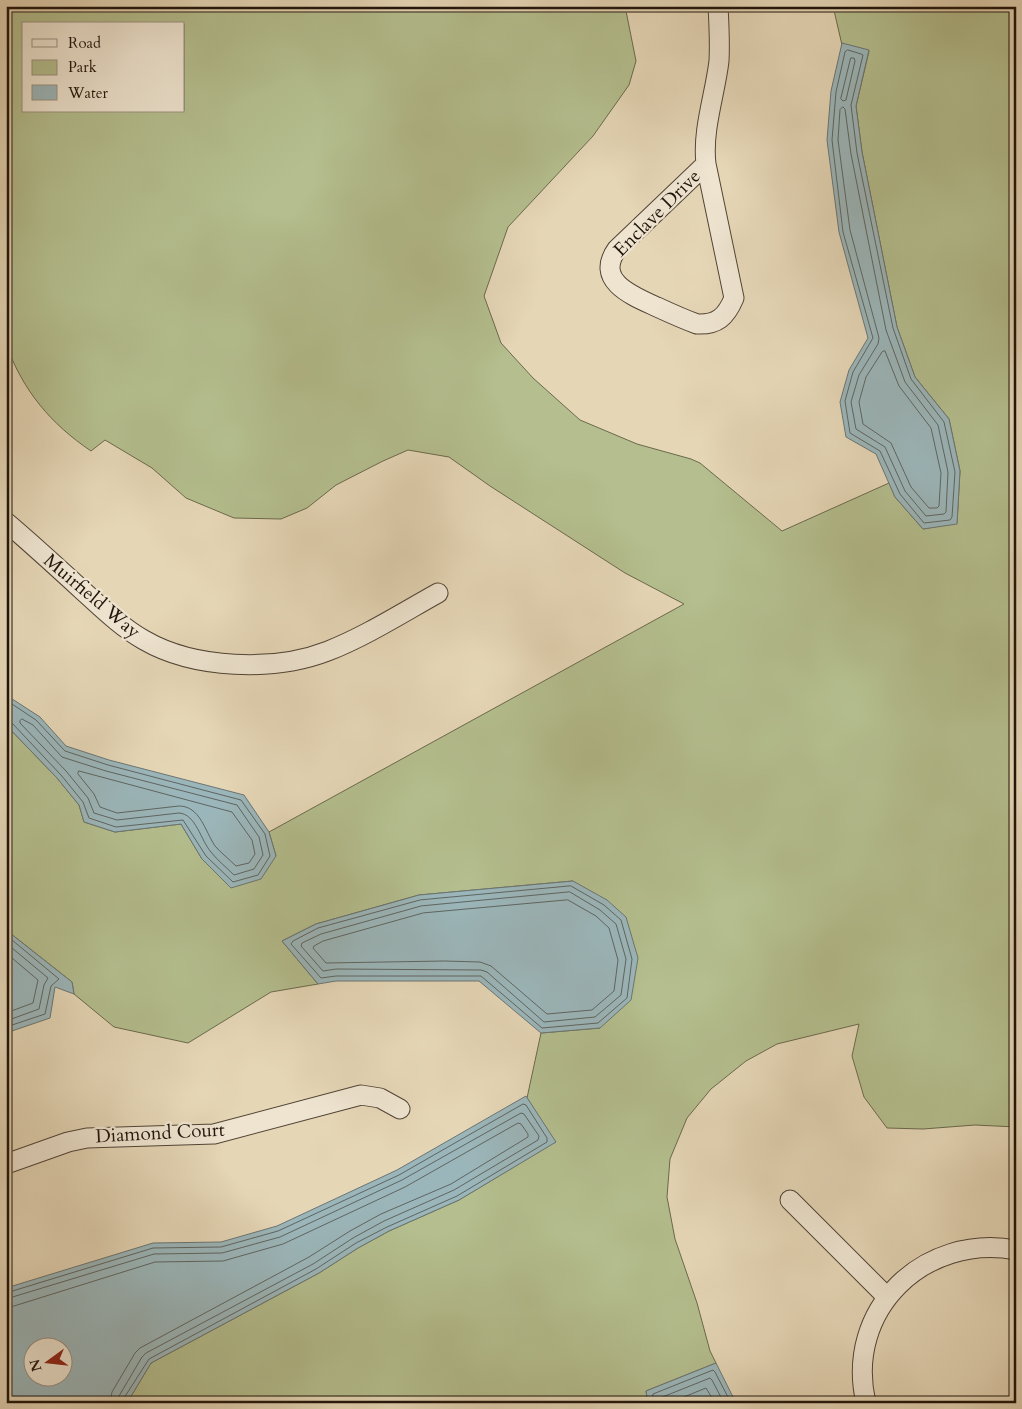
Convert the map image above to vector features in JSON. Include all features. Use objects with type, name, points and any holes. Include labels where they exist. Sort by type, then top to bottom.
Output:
[{"type":"street","name":"Enclave Drive","points":[[706,164],[617,249],[611,257],[609,267],[612,276],[628,294],[696,324],[709,325],[720,319],[729,310],[734,298],[704,152],[719,59],[718,6]]},
{"type":"street","name":"Muirfield Way","points":[[6,522],[108,614],[145,641],[180,656],[210,662],[266,664],[308,658],[347,643],[438,593]]},
{"type":"street","name":"Diamond Court","points":[[6,1164],[68,1142],[87,1138],[214,1134],[361,1095],[380,1098],[400,1109]]},
{"type":"street","points":[[790,1200],[886,1297]]},
{"type":"street","points":[[866,1403],[862,1372],[864,1350],[872,1324],[886,1297],[913,1272],[941,1257],[956,1252],[989,1247],[1016,1250]]},
{"type":"green space","points":[[20,6],[625,6],[636,61],[629,85],[593,136],[508,227],[484,296],[501,343],[533,378],[580,420],[637,444],[700,463],[782,531],[889,483],[895,497],[923,529],[957,523],[960,471],[949,419],[915,377],[897,327],[862,152],[856,106],[869,51],[842,45],[833,6],[977,6],[979,9],[1016,6],[1016,1127],[975,1125],[923,1129],[887,1128],[864,1097],[852,1056],[859,1024],[777,1044],[746,1061],[711,1089],[687,1118],[670,1159],[667,1197],[675,1239],[697,1303],[710,1351],[716,1363],[646,1391],[648,1403],[127,1403],[151,1363],[319,1273],[389,1231],[459,1200],[555,1142],[527,1098],[541,1033],[600,1028],[573,881],[419,895],[316,924],[282,941],[318,984],[271,992],[188,1043],[114,1027],[74,994],[72,982],[6,930],[6,725],[57,778],[79,805],[84,822],[115,832],[181,824],[202,859],[276,856],[269,832],[684,604],[625,573],[490,486],[449,457],[408,450],[336,485],[307,508],[281,519],[234,518],[186,498],[152,468],[105,440],[91,451],[77,441],[63,430],[40,405],[21,377],[6,344],[6,12]]},
{"type":"water","points":[[842,43],[869,50],[856,106],[862,152],[897,327],[915,377],[949,419],[960,471],[957,524],[923,529],[895,497],[876,454],[846,437],[840,402],[849,370],[868,338],[839,232],[827,140],[831,91]]},
{"type":"water","points":[[6,695],[40,717],[66,746],[109,760],[244,795],[269,832],[276,856],[261,879],[231,888],[202,859],[181,824],[115,832],[84,822],[79,805],[57,778],[6,725]]},
{"type":"water","points":[[573,881],[607,900],[626,917],[638,958],[631,1000],[600,1028],[541,1033],[479,981],[336,981],[318,984],[282,941],[316,924],[419,895]]},
{"type":"water","points":[[6,930],[72,982],[74,994],[55,987],[50,1018],[6,1033]]},
{"type":"water","points":[[526,1096],[556,1142],[459,1200],[389,1231],[319,1273],[151,1363],[127,1403],[6,1403],[6,1288],[153,1243],[221,1242],[277,1226],[397,1170]]},
{"type":"water","points":[[716,1363],[736,1403],[648,1403],[646,1391]]}]
